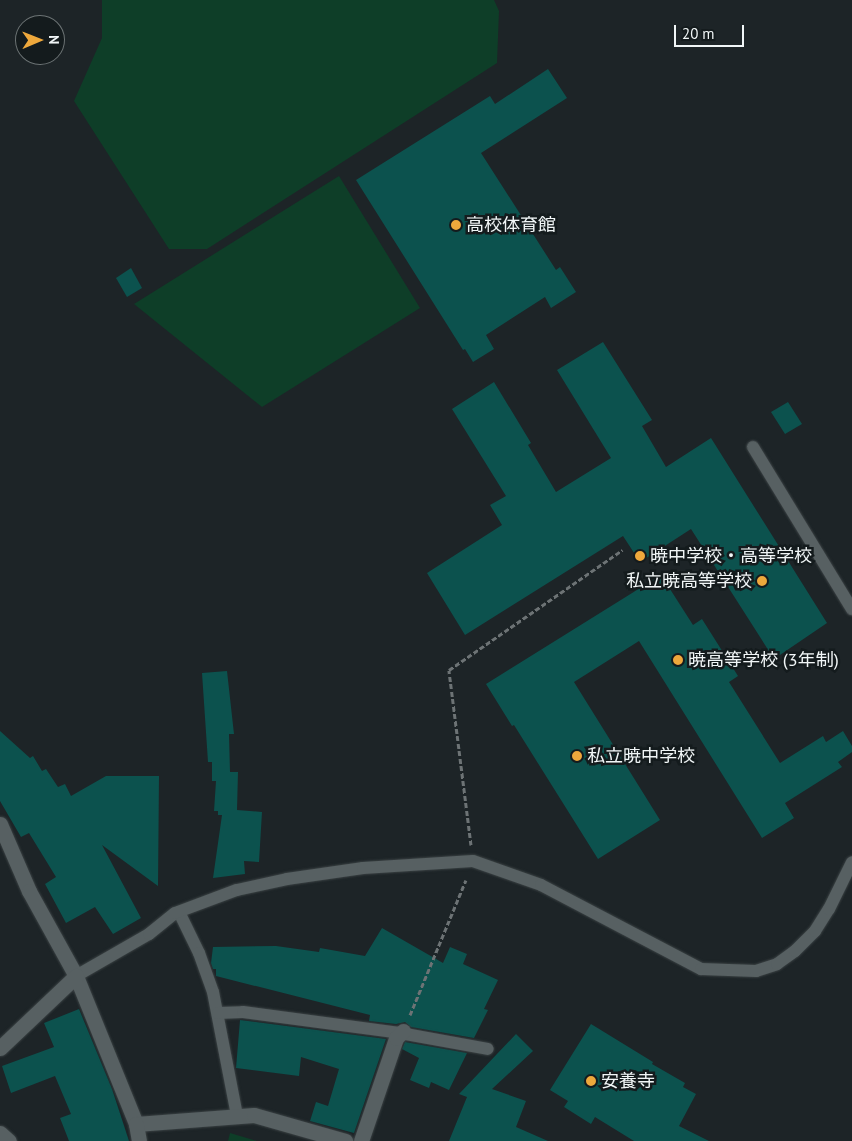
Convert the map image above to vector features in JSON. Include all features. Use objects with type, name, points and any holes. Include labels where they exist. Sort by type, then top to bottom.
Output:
[{"type":"street","points":[[0,824],[29,890],[76,976],[136,1124],[138,1141]]},
{"type":"street","points":[[0,1048],[76,976]]},
{"type":"street","points":[[361,1141],[396,1038],[402,1032]]},
{"type":"street","points":[[136,1124],[254,1115],[345,1141]]},
{"type":"street","points":[[0,1133],[8,1141]]},
{"type":"lane","points":[[753,447],[852,609]]},
{"type":"lane","points":[[76,976],[149,934],[178,912],[237,890],[287,879],[363,868],[473,861],[541,885],[701,969],[733,972],[756,971],[776,964],[794,952],[815,931],[852,862]]},
{"type":"lane","points":[[178,912],[199,953],[218,1013],[237,1115]]},
{"type":"lane","points":[[218,1013],[244,1012],[402,1032],[488,1049]]},
{"type":"path","points":[[473,861],[449,670],[622,550]]},
{"type":"path","points":[[402,1032],[460,895]]},
{"type":"green space","points":[[102,0],[494,0],[499,11],[497,63],[207,249],[169,249],[74,101],[102,38]]},
{"type":"green space","points":[[339,176],[420,308],[262,407],[134,304]]},
{"type":"green space","points":[[230,1133],[257,1141],[228,1141]]},
{"type":"building","name":"高校体育館","points":[[548,69],[567,98],[481,153],[556,270],[560,267],[576,292],[551,308],[545,297],[486,335],[494,349],[473,362],[465,349],[463,350],[356,180],[490,96],[495,104]]},
{"type":"building","points":[[131,268],[142,288],[127,297],[116,278]]},
{"type":"building","points":[[603,342],[652,420],[642,426],[666,467],[711,438],[827,623],[774,659],[691,529],[640,562],[623,536],[465,635],[427,573],[502,525],[490,505],[506,496],[452,409],[494,382],[531,443],[528,445],[556,492],[611,458],[557,370]]},
{"type":"building","points":[[788,402],[802,424],[785,434],[771,412]]},
{"type":"building","points":[[661,575],[693,625],[702,619],[738,676],[729,682],[780,763],[823,736],[826,742],[843,731],[852,746],[852,752],[838,762],[842,767],[785,803],[794,818],[762,838],[639,641],[574,682],[660,820],[598,859],[486,684]]},
{"type":"building","points":[[227,671],[234,734],[229,734],[230,772],[238,772],[237,810],[262,812],[259,862],[244,861],[245,874],[213,878],[222,815],[218,815],[218,811],[214,811],[216,781],[212,781],[212,762],[208,762],[202,673]]},
{"type":"building","points":[[0,731],[30,758],[33,756],[42,771],[46,769],[58,787],[65,784],[71,796],[106,776],[159,776],[158,886],[102,845],[141,918],[113,934],[95,907],[66,923],[45,884],[56,877],[29,833],[21,837],[0,801]]},
{"type":"building","points":[[382,928],[443,963],[450,947],[467,954],[463,964],[498,980],[484,1009],[488,1010],[474,1038],[411,1027],[405,1022],[396,1024],[369,1021],[370,1015],[216,976],[216,969],[213,969],[211,963],[213,947],[276,946],[319,952],[320,948],[365,956]]},
{"type":"building","points":[[79,1009],[112,1089],[129,1141],[69,1141],[60,1118],[71,1114],[55,1076],[11,1093],[2,1066],[54,1047],[44,1023]]},
{"type":"building","points":[[240,1020],[386,1039],[354,1133],[310,1121],[316,1102],[328,1106],[339,1069],[301,1057],[299,1076],[236,1068]]},
{"type":"building","points":[[591,1024],[685,1083],[683,1087],[696,1094],[679,1126],[709,1141],[634,1141],[595,1117],[591,1124],[564,1107],[568,1101],[550,1090]]},
{"type":"building","points":[[516,1034],[533,1051],[492,1089],[526,1101],[516,1127],[548,1141],[449,1141],[467,1097],[459,1094]]},
{"type":"building","points":[[405,1042],[467,1053],[449,1090],[431,1082],[429,1088],[410,1080],[419,1058],[402,1049]]},
{"type":"place","name":"高校体育館","points":[[456,225]]},
{"type":"place","name":"暁中学校・高等学校","points":[[640,556]]},
{"type":"place","name":"私立暁高等学校","points":[[762,581]]},
{"type":"place","name":"暁高等学校 (3年制)","points":[[678,660]]},
{"type":"place","name":"私立暁中学校","points":[[577,756]]},
{"type":"place","name":"安養寺","points":[[591,1081]]}]
